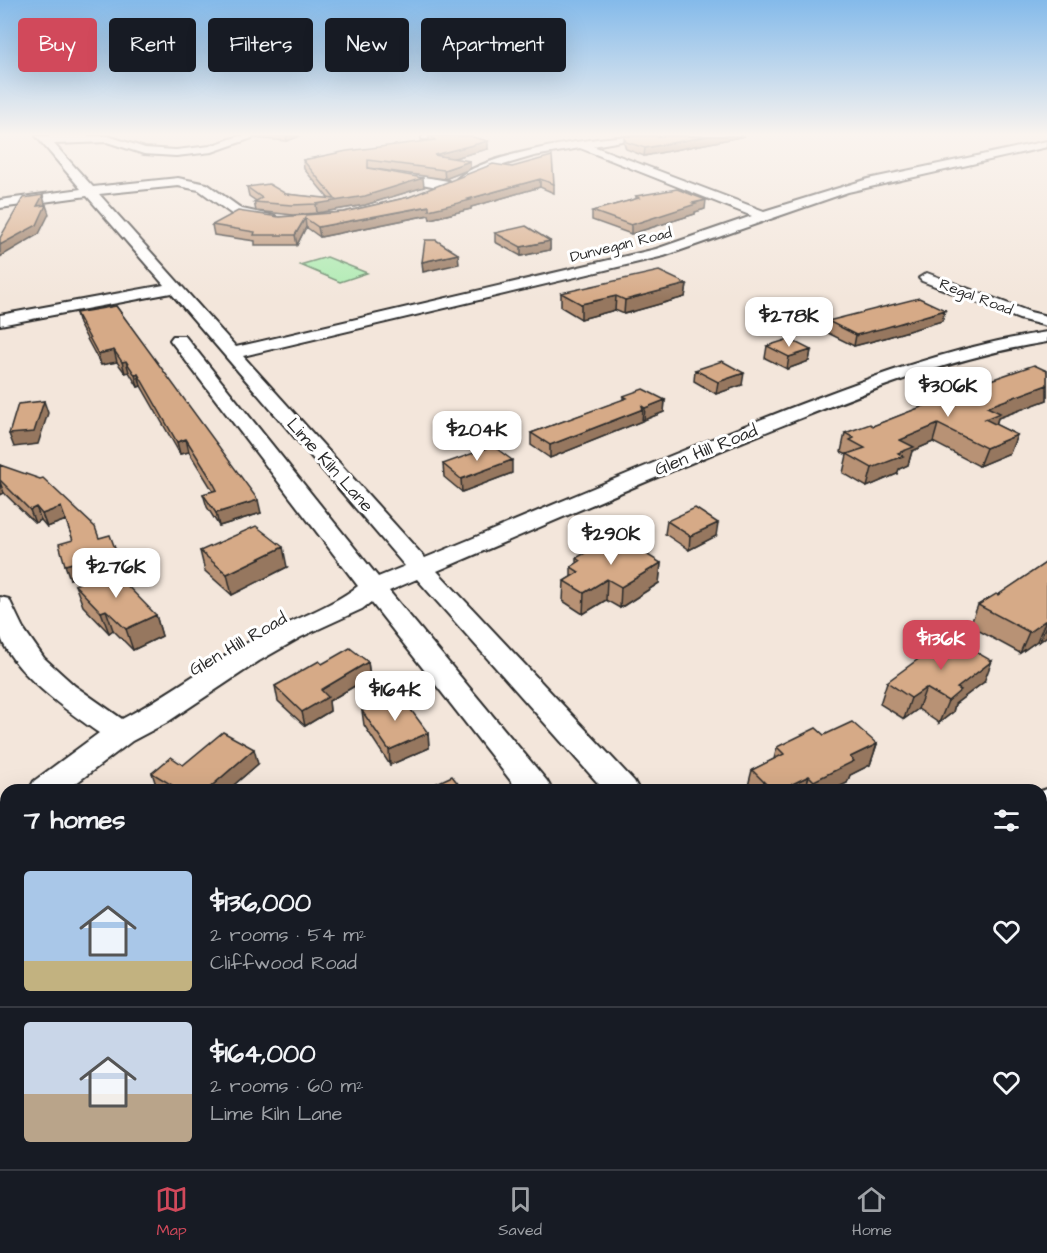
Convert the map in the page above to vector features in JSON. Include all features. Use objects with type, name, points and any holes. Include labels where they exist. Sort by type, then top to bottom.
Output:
[{"type":"street","name":"Lime Kiln Lane","points":[[90,191],[421,569],[618,784]]},
{"type":"street","points":[[0,204],[93,191]]},
{"type":"street","points":[[207,191],[238,212],[258,218],[280,220]]},
{"type":"street","points":[[429,193],[436,191]]},
{"type":"street","points":[[698,191],[762,216]]},
{"type":"street","name":"Dunvegan Road","points":[[232,353],[682,247],[724,233],[762,216],[844,191]]},
{"type":"street","name":"Regal Road","points":[[927,278],[1025,316],[1047,321]]},
{"type":"street","points":[[0,320],[175,288]]},
{"type":"street","name":"Regal Road","points":[[1024,340],[1029,334],[1031,325],[1025,316]]},
{"type":"street","name":"Glen Hill Road","points":[[53,784],[122,733],[155,715],[212,668],[270,641],[302,616],[353,603],[373,588],[836,398],[957,356],[1024,340],[1047,338]]},
{"type":"street","points":[[179,340],[373,588],[532,784]]},
{"type":"street","points":[[0,605],[18,646],[45,678],[122,733]]},
{"type":"green space","points":[[327,257],[367,273],[340,282],[300,265]]},
{"type":"building","points":[[252,191],[280,191],[286,194],[335,199],[328,191],[383,191],[365,196],[316,204],[292,205],[254,202],[262,198]]},
{"type":"building","points":[[425,191],[498,191],[429,210],[429,206],[318,227],[305,218],[295,235],[254,235],[255,232],[212,225],[238,211],[279,217],[344,212],[409,197]]},
{"type":"building","points":[[681,191],[706,200],[631,225],[592,211],[639,198],[636,196]]},
{"type":"building","points":[[43,195],[37,206],[46,205],[37,225],[0,245],[0,238],[23,198]]},
{"type":"building","points":[[526,226],[550,241],[521,247],[495,233]]},
{"type":"building","points":[[425,240],[436,240],[458,254],[422,262]]},
{"type":"building","points":[[659,271],[687,284],[625,300],[616,296],[581,304],[561,293]]},
{"type":"building","points":[[919,298],[945,310],[856,335],[828,321]]},
{"type":"building","points":[[116,306],[258,500],[216,513],[203,494],[217,490],[211,479],[186,439],[177,442],[138,374],[135,375],[126,361],[122,362],[114,350],[98,354],[76,313]]},
{"type":"building","points":[[789,339],[811,350],[789,357],[767,346]]},
{"type":"building","points":[[722,361],[744,373],[718,382],[695,370]]},
{"type":"building","points":[[1034,365],[1047,371],[1047,385],[987,407],[1000,413],[985,419],[1017,435],[986,448],[938,424],[900,440],[914,447],[898,453],[903,456],[872,468],[847,454],[865,448],[850,440],[854,438],[845,433],[870,424],[873,426],[944,398],[941,397]]},
{"type":"building","points":[[643,389],[665,400],[645,408],[642,406],[643,409],[550,445],[531,433],[627,398],[623,396]]},
{"type":"building","points":[[44,401],[34,432],[9,434],[18,404]]},
{"type":"building","points":[[493,446],[512,460],[461,479],[443,464]]},
{"type":"building","points":[[0,465],[40,479],[43,478],[95,527],[99,538],[110,535],[116,551],[65,565],[59,544],[73,540],[61,507],[42,514],[36,507],[30,510],[0,480]]},
{"type":"building","points":[[695,508],[718,523],[690,536],[667,521]]},
{"type":"building","points":[[256,526],[283,547],[227,574],[200,551]]},
{"type":"building","points":[[623,540],[661,563],[621,587],[607,579],[584,593],[564,581],[579,572],[571,567],[580,561],[576,558],[599,545],[604,548]]},
{"type":"building","points":[[1047,562],[1047,620],[1029,632],[978,605],[998,595]]},
{"type":"building","points":[[111,569],[156,615],[126,629],[106,610],[101,612],[75,585]]},
{"type":"building","points":[[955,640],[992,661],[957,688],[961,690],[948,701],[926,688],[911,698],[887,682],[935,647],[940,651]]},
{"type":"building","points":[[350,648],[368,662],[321,690],[328,697],[302,712],[275,686],[319,661],[322,664]]},
{"type":"building","points":[[400,695],[428,733],[389,750],[362,711]]},
{"type":"building","points":[[852,722],[877,744],[850,757],[854,761],[814,781],[809,776],[792,784],[766,784],[752,770],[784,754],[777,747],[816,728],[824,735]]},
{"type":"building","points":[[223,732],[254,749],[214,784],[170,784],[152,773],[171,757],[183,765]]},
{"type":"building","points":[[452,776],[458,784],[435,784]]}]
